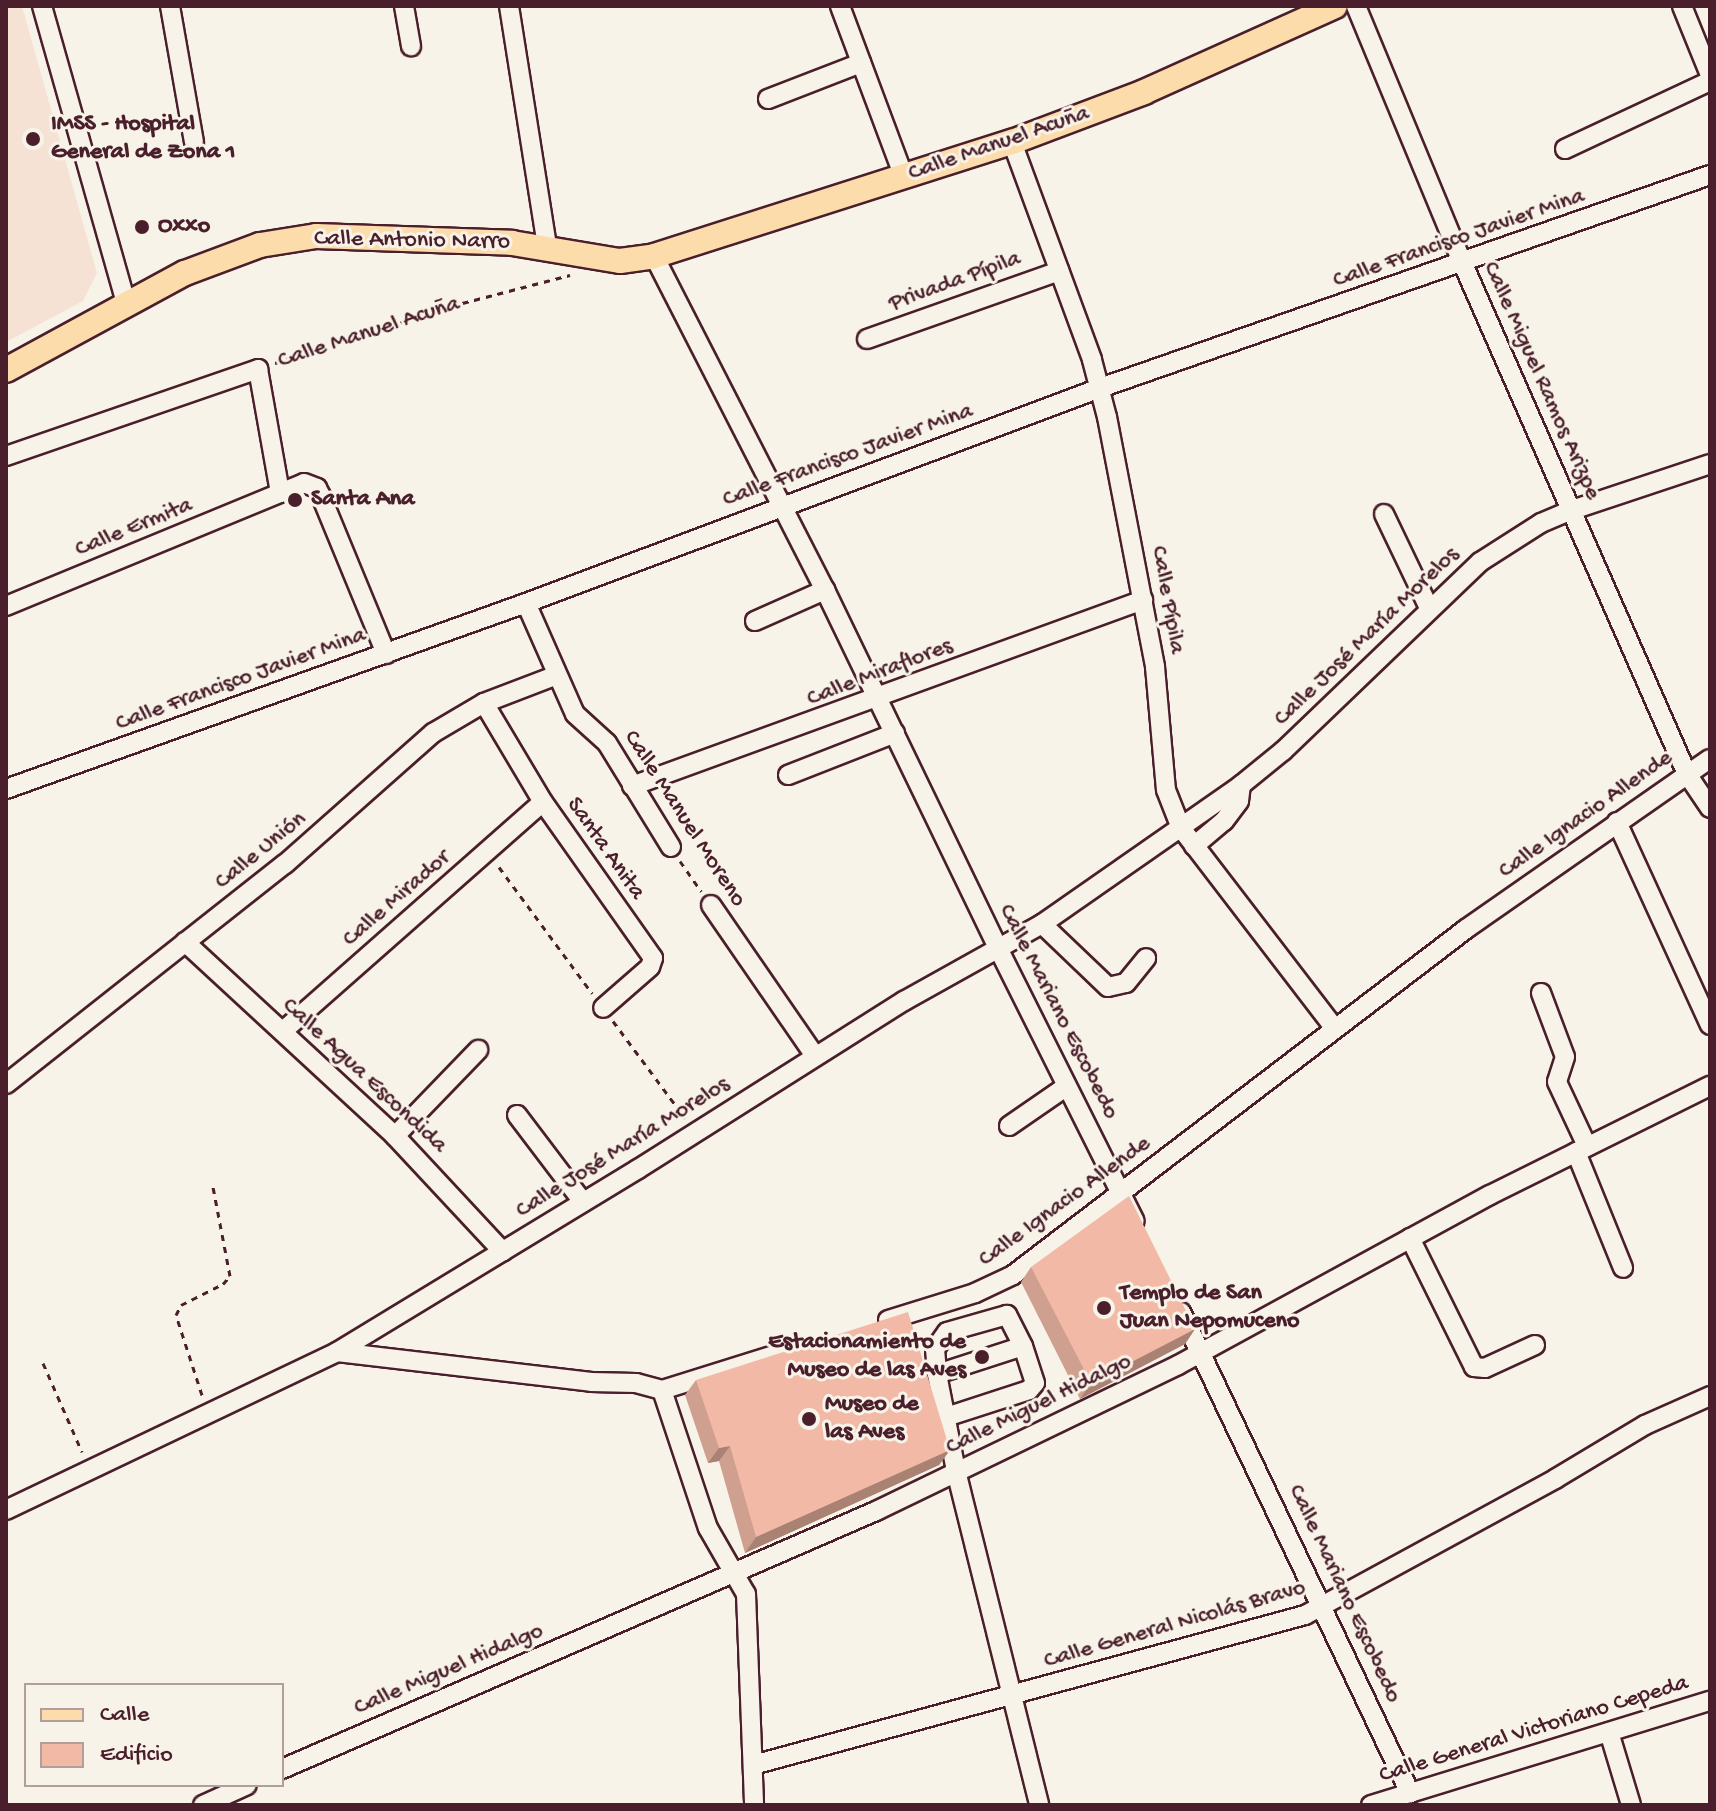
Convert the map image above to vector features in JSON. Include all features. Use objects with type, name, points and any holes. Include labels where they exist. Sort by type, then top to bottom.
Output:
[{"type":"main road","name":"Calle Manuel Acuña","points":[[654,256],[1012,142],[1144,92],[1335,6]]},
{"type":"main road","name":"Calle Antonio Narro","points":[[6,370],[126,303],[224,256],[260,245],[316,236],[547,246],[620,261],[654,256]]},
{"type":"street","points":[[42,6],[126,303]]},
{"type":"street","points":[[170,6],[194,142]]},
{"type":"street","points":[[404,6],[411,46]]},
{"type":"street","points":[[509,6],[547,246]]},
{"type":"street","points":[[840,6],[904,177]]},
{"type":"street","name":"Calle Miguel Ramos Arizpe","points":[[1356,6],[1463,264],[1687,774],[1710,808]]},
{"type":"street","points":[[1565,149],[1708,68],[1682,6]]},
{"type":"street","points":[[768,99],[861,63]]},
{"type":"street","name":"Calle Pípila","points":[[1012,142],[1100,388],[1155,667],[1166,790],[1181,828],[1335,1029]]},
{"type":"street","name":"Calle Francisco Javier Mina","points":[[6,789],[526,603],[1100,388],[1463,264],[1710,175]]},
{"type":"street","name":"Calle Mariano Escobedo","points":[[654,256],[825,590],[999,950],[1141,1233]]},
{"type":"street","name":"Privada Pípila","points":[[867,339],[1059,271]]},
{"type":"street","points":[[6,456],[258,369],[280,493]]},
{"type":"street","name":"Calle José María Morelos","points":[[6,1510],[337,1352],[904,1001],[1042,924],[1241,785],[1283,751],[1480,562],[1541,523],[1710,464]]},
{"type":"street","name":"Calle Ermita","points":[[6,606],[304,483],[317,488],[386,654]]},
{"type":"street","points":[[1384,514],[1429,608]]},
{"type":"street","points":[[755,621],[825,590]]},
{"type":"street","name":"Calle Miraflores","points":[[632,786],[1143,600]]},
{"type":"street","name":"Calle Manuel Moreno","points":[[526,603],[575,714],[607,743],[671,847]]},
{"type":"street","name":"Calle Unión","points":[[6,1084],[324,831],[433,733],[484,703],[557,675]]},
{"type":"street","name":"Santa Anita","points":[[484,703],[543,802],[653,958],[650,967],[603,1008]]},
{"type":"street","points":[[788,775],[895,733]]},
{"type":"street","name":"Calle Ignacio Allende","points":[[867,1327],[940,1304],[1013,1275],[1466,929],[1710,759]]},
{"type":"street","name":"Calle José María Morelos","points":[[1194,846],[1232,811],[1239,801],[1241,785]]},
{"type":"street","name":"Calle Mirador","points":[[283,1031],[543,802]]},
{"type":"street","points":[[1617,822],[1710,1025]]},
{"type":"street","name":"Calle Manuel Moreno","points":[[711,905],[815,1056]]},
{"type":"street","points":[[1042,924],[1108,987],[1126,983],[1146,958]]},
{"type":"street","name":"Calle Agua Escondida","points":[[185,942],[395,1136],[503,1252]]},
{"type":"street","points":[[1541,993],[1565,1057],[1557,1082],[1623,1268]]},
{"type":"street","points":[[395,1136],[478,1050]]},
{"type":"street","points":[[1009,1126],[1067,1086]]},
{"type":"street","name":"Calle Miguel Hidalgo","points":[[284,1768],[737,1574],[956,1471],[1202,1352],[1410,1238],[1710,1086]]},
{"type":"street","points":[[517,1115],[583,1202]]},
{"type":"street","points":[[1410,1238],[1474,1367],[1485,1368],[1535,1345]]},
{"type":"street","name":"Calle Mariano Escobedo","points":[[1175,1299],[1324,1606],[1410,1793]]},
{"type":"street","points":[[940,1304],[947,1332]]},
{"type":"street","points":[[946,1417],[1033,1387],[1035,1379],[1011,1318],[1002,1314],[947,1332],[935,1349],[937,1374],[956,1471],[1039,1805]]},
{"type":"street","points":[[337,1352],[591,1382],[636,1383],[662,1390],[808,1345]]},
{"type":"street","points":[[937,1374],[1023,1346]]},
{"type":"street","points":[[662,1390],[708,1528],[721,1555],[737,1574],[748,1605],[754,1805]]},
{"type":"street","name":"Calle General Nicolás Bravo","points":[[753,1765],[1011,1697],[1324,1606],[1555,1479],[1645,1425],[1710,1396]]},
{"type":"street","name":"Calle General Victoriano Cepeda","points":[[1371,1805],[1710,1701]]},
{"type":"street","points":[[1609,1732],[1631,1805]]},
{"type":"street","points":[[203,1805],[243,1787]]},
{"type":"path","name":"Calle Manuel Acuña","points":[[258,369],[451,306],[580,272]]},
{"type":"path","name":"Calle Manuel Moreno","points":[[671,847],[711,905]]},
{"type":"path","points":[[208,1414],[176,1315],[181,1305],[223,1284],[230,1276],[213,1187]]},
{"type":"path","points":[[43,1363],[90,1470]]},
{"type":"shaded area","name":"IMSS - Hospital General de Zona 1","points":[[6,6],[22,6],[97,273],[83,301],[6,342]]},
{"type":"building","name":"Templo de San Juan Nepomuceno","points":[[1129,1196],[1195,1329],[1091,1383],[1031,1267]]},
{"type":"building","name":"Museo de las Aves","points":[[908,1312],[950,1450],[756,1537],[730,1446],[719,1448],[696,1380]]},
{"type":"place","name":"IMSS - Hospital General de Zona 1","points":[[33,139]]},
{"type":"place","name":"Oxxo","points":[[142,227]]},
{"type":"place","name":"Santa Ana","points":[[295,500]]},
{"type":"place","name":"Templo de San Juan Nepomuceno","points":[[1104,1308]]},
{"type":"place","name":"Estacionamiento de Museo de las Aves","points":[[982,1357]]},
{"type":"place","name":"Museo de las Aves","points":[[809,1419]]}]
